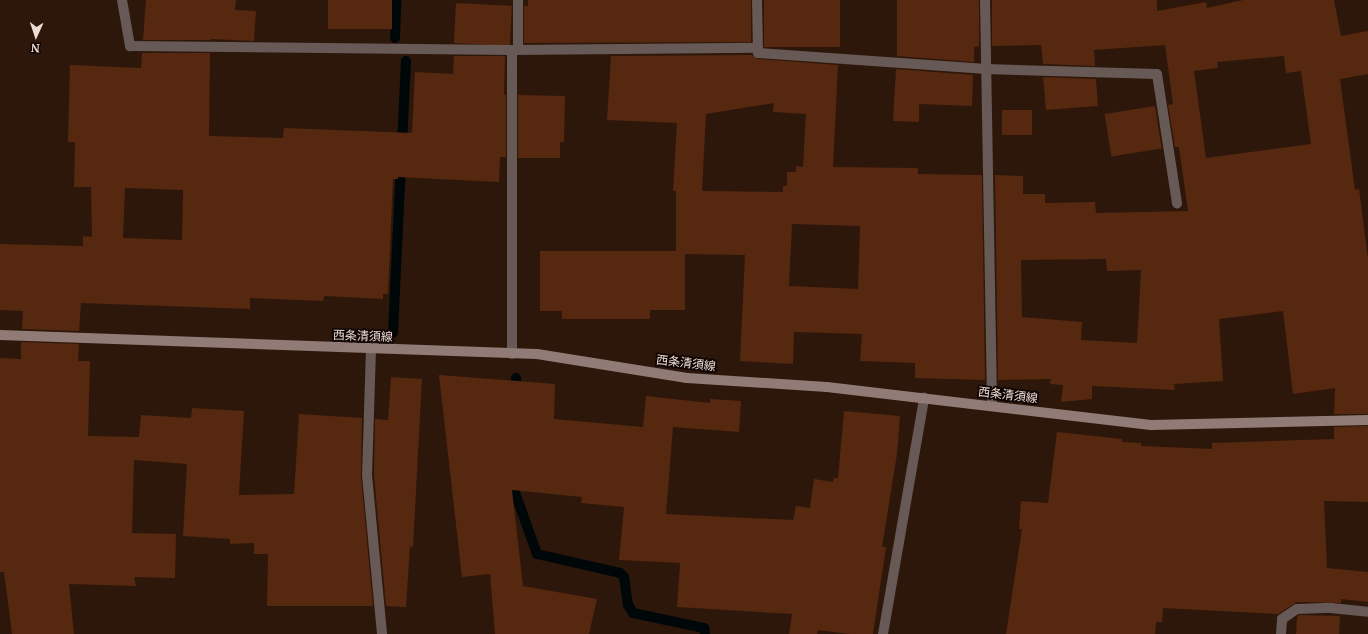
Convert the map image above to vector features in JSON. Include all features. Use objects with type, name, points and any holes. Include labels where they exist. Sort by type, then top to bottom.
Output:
[{"type":"main road","name":"西条清須線","points":[[0,335],[537,354],[687,378],[827,387],[1151,424],[1368,420]]},
{"type":"street","points":[[122,0],[130,46],[515,50],[758,48]]},
{"type":"street","points":[[512,354],[515,50],[518,0]]},
{"type":"street","points":[[757,0],[758,53],[986,69],[1157,74],[1177,203]]},
{"type":"street","points":[[985,0],[992,406]]},
{"type":"street","points":[[371,349],[367,475],[382,634]]},
{"type":"street","points":[[883,634],[924,398]]},
{"type":"street","points":[[1281,634],[1282,619],[1297,609],[1331,608],[1368,612]]},
{"type":"building","points":[[146,0],[236,0],[235,10],[256,11],[254,41],[211,39],[143,40]]},
{"type":"building","points":[[328,0],[392,0],[392,29],[328,29]]},
{"type":"building","points":[[528,0],[751,0],[751,42],[524,43],[524,6],[528,6]]},
{"type":"building","points":[[764,0],[840,0],[840,47],[764,47]]},
{"type":"building","points":[[897,0],[979,0],[979,46],[974,47],[974,62],[897,56]]},
{"type":"building","points":[[992,0],[1157,0],[1157,11],[1206,2],[1207,8],[1243,0],[1334,0],[1341,36],[1368,31],[1368,74],[1340,79],[1355,190],[1359,189],[1368,259],[1368,414],[1334,414],[1335,388],[1293,394],[1283,311],[1219,319],[1223,381],[1174,384],[1175,390],[1092,386],[1092,399],[1061,402],[1063,385],[1050,384],[1051,379],[998,380],[995,175],[1023,176],[1023,194],[1045,194],[1045,203],[1095,202],[1096,213],[1188,211],[1179,147],[1175,147],[1168,105],[1173,104],[1165,45],[1094,50],[1095,66],[1043,64],[1041,45],[992,46]],"holes":[[[1284,56],[1286,73],[1301,71],[1311,144],[1206,158],[1194,71],[1218,68],[1217,62]],[[1106,259],[1107,271],[1141,270],[1137,343],[1081,340],[1082,322],[1022,317],[1021,260]]]},
{"type":"building","points":[[456,3],[512,6],[510,46],[454,43]]},
{"type":"building","points":[[142,53],[210,53],[209,136],[283,138],[284,128],[412,133],[415,72],[453,74],[454,56],[505,56],[504,94],[506,95],[506,157],[500,157],[499,182],[398,177],[398,179],[393,179],[388,294],[383,294],[383,299],[324,296],[323,301],[250,298],[250,309],[81,303],[79,331],[22,329],[23,311],[0,310],[0,244],[83,246],[83,236],[92,237],[91,187],[74,187],[75,142],[68,142],[70,65],[141,68]],"holes":[[[125,188],[183,190],[182,240],[123,238]]]},
{"type":"building","points":[[752,55],[758,59],[838,65],[833,167],[918,168],[918,174],[982,175],[985,380],[915,378],[915,363],[860,361],[862,334],[794,332],[793,364],[740,361],[745,255],[685,254],[685,310],[650,310],[650,319],[562,319],[562,311],[540,311],[540,251],[676,251],[676,191],[673,191],[677,123],[607,120],[611,56]],"holes":[[[774,103],[773,112],[806,114],[803,167],[796,166],[796,172],[787,172],[787,186],[783,186],[783,192],[702,191],[706,114]],[[792,224],[860,226],[858,289],[789,286]]]},
{"type":"building","points":[[896,69],[973,75],[972,106],[919,104],[919,122],[893,121]]},
{"type":"building","points":[[1043,77],[1096,79],[1098,106],[1046,110]]},
{"type":"building","points":[[518,95],[565,96],[564,142],[560,142],[560,158],[518,158]]},
{"type":"building","points":[[1155,106],[1162,148],[1111,156],[1105,114]]},
{"type":"building","points":[[1002,110],[1032,110],[1032,135],[1002,135]]},
{"type":"building","points":[[21,342],[79,344],[78,361],[90,361],[88,436],[139,437],[141,415],[191,418],[192,408],[244,411],[239,495],[294,494],[299,414],[362,418],[361,476],[373,606],[267,606],[268,554],[254,554],[254,543],[230,544],[230,539],[183,536],[187,464],[134,460],[132,533],[176,534],[175,578],[134,577],[136,586],[69,584],[74,634],[12,634],[4,572],[0,572],[0,358],[21,359]]},
{"type":"building","points":[[439,375],[555,384],[554,419],[643,427],[646,396],[710,403],[710,399],[741,401],[739,432],[673,427],[666,514],[793,520],[796,506],[810,508],[814,479],[833,482],[834,478],[838,478],[844,411],[900,416],[897,454],[882,547],[886,547],[873,634],[849,634],[818,630],[817,634],[789,634],[792,614],[677,607],[680,563],[619,560],[624,507],[581,503],[582,497],[512,490],[523,586],[597,599],[589,634],[495,634],[490,574],[462,577]]},
{"type":"building","points":[[391,377],[422,379],[413,547],[410,546],[406,607],[386,606],[374,475],[375,419],[388,420]]},
{"type":"building","points":[[1368,426],[1368,502],[1324,501],[1327,568],[1368,572],[1368,602],[1341,599],[1341,603],[1297,602],[1278,614],[1163,608],[1162,622],[1156,622],[1155,634],[1006,634],[1022,529],[1019,529],[1021,501],[1048,503],[1057,432],[1122,439],[1122,442],[1141,443],[1141,446],[1212,449],[1212,443],[1334,439],[1334,427]]},
{"type":"building","points":[[1299,615],[1340,616],[1339,634],[1296,634],[1297,617]]},
{"type":"waterway","points":[[395,38],[396,0]]},
{"type":"waterway","points":[[402,145],[406,61]]},
{"type":"waterway","points":[[393,333],[401,163]]},
{"type":"waterway","points":[[516,378],[516,394]]},
{"type":"waterway","points":[[513,478],[513,487],[537,554],[620,573],[624,577],[628,605],[633,613],[704,628],[705,634]]}]
